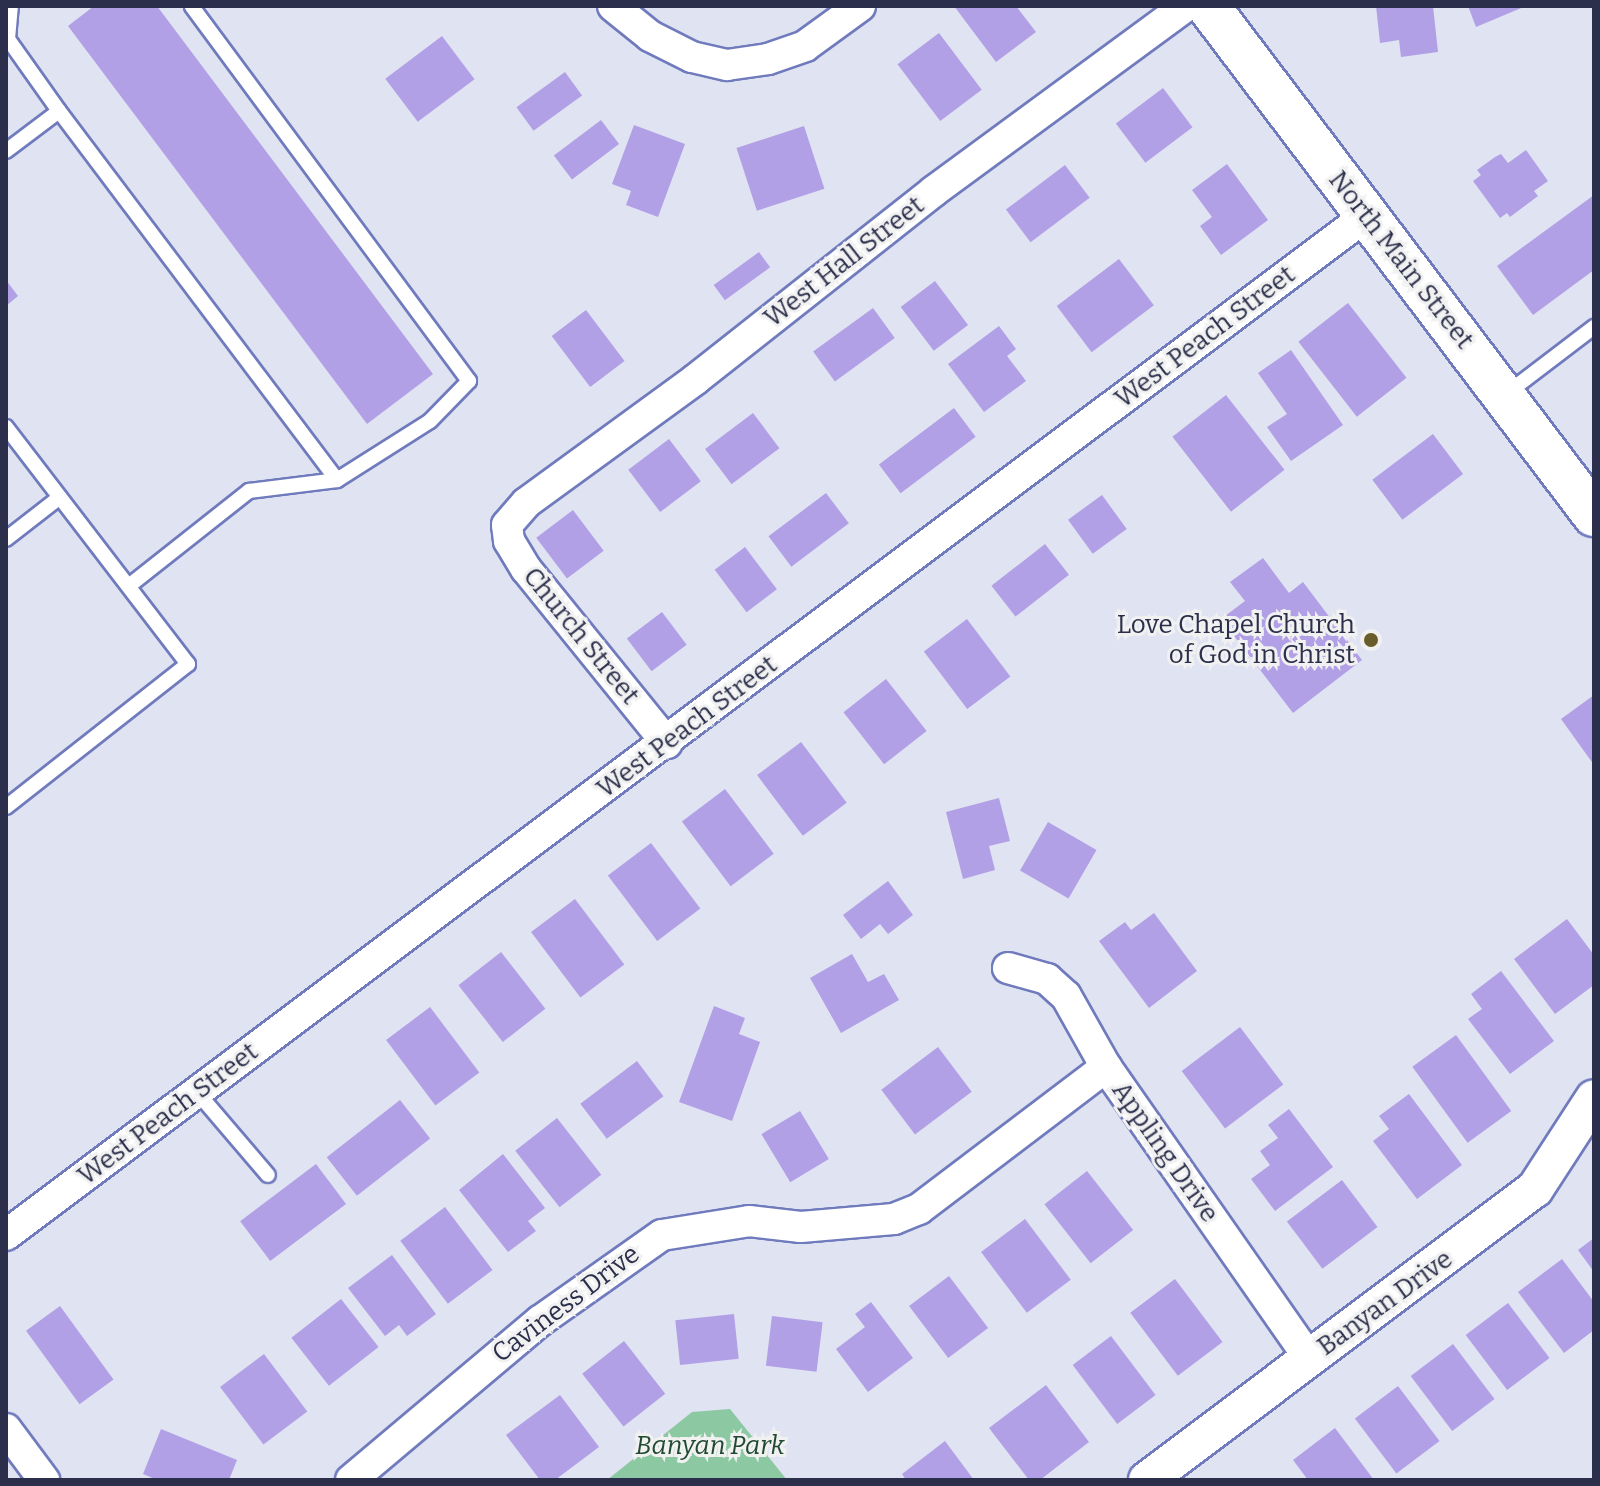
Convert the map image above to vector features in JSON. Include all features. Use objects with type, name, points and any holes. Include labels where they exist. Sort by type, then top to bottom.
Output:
[{"type":"main road","name":"North Main Street","points":[[1208,6],[1594,515]]},
{"type":"street","points":[[613,6],[650,36],[692,57],[727,65],[768,59],[805,46],[860,6]]},
{"type":"street","name":"West Hall Street","points":[[507,525],[526,503],[696,379],[934,191],[1186,6]]},
{"type":"street","name":"West Peach Street","points":[[6,1235],[667,743],[1366,216]]},
{"type":"street","name":"Church Street","points":[[507,525],[509,541],[526,569],[667,743]]},
{"type":"street","name":"Appling Drive","points":[[1008,968],[1047,979],[1066,996],[1106,1067],[1309,1358]]},
{"type":"street","name":"Caviness Drive","points":[[351,1480],[540,1321],[662,1235],[749,1221],[801,1227],[894,1219],[919,1209],[1106,1067]]},
{"type":"street","name":"Banyan Drive","points":[[1147,1480],[1535,1189],[1594,1098]]},
{"type":"street","points":[[6,1429],[44,1480]]},
{"type":"lane","points":[[11,6],[8,39],[337,480]]},
{"type":"lane","points":[[130,585],[249,491],[337,480],[430,421],[469,381],[192,6]]},
{"type":"lane","points":[[6,151],[59,111]]},
{"type":"lane","points":[[1505,394],[1594,327]]},
{"type":"lane","points":[[6,427],[188,664],[6,807]]},
{"type":"lane","points":[[6,539],[60,497]]},
{"type":"lane","points":[[197,1092],[268,1175]]},
{"type":"green space","name":"Banyan Park","points":[[730,1409],[787,1480],[607,1480],[692,1412]]},
{"type":"building","points":[[94,6],[157,6],[433,374],[367,424],[68,26]]},
{"type":"building","points":[[954,6],[1016,6],[1036,32],[996,62]]},
{"type":"building","points":[[1376,6],[1433,6],[1438,52],[1401,57],[1399,40],[1380,43]]},
{"type":"building","points":[[1468,6],[1526,6],[1476,27]]},
{"type":"building","points":[[939,33],[982,90],[940,121],[897,64]]},
{"type":"building","points":[[442,36],[474,79],[418,122],[385,79]]},
{"type":"building","points":[[565,72],[582,95],[534,131],[516,107]]},
{"type":"building","points":[[1163,88],[1192,127],[1145,163],[1116,124]]},
{"type":"building","points":[[601,120],[619,144],[572,179],[554,156]]},
{"type":"building","points":[[634,125],[685,144],[658,217],[626,205],[631,191],[612,184]]},
{"type":"building","points":[[804,126],[824,189],[757,211],[736,148]]},
{"type":"building","points":[[1526,150],[1548,181],[1534,191],[1538,196],[1510,217],[1507,213],[1500,218],[1473,181],[1481,175],[1477,170],[1501,154],[1508,163]]},
{"type":"building","points":[[1227,164],[1268,220],[1221,255],[1200,226],[1212,217],[1192,190]]},
{"type":"building","points":[[1065,165],[1090,198],[1031,242],[1006,210]]},
{"type":"building","points":[[1594,195],[1594,270],[1533,315],[1497,266]]},
{"type":"building","points":[[759,252],[770,267],[725,300],[714,285]]},
{"type":"building","points":[[1119,259],[1154,305],[1092,352],[1057,306]]},
{"type":"building","points":[[6,280],[18,296],[6,306]]},
{"type":"building","points":[[935,281],[968,325],[934,351],[901,307]]},
{"type":"building","points":[[1348,303],[1406,378],[1357,417],[1298,342]]},
{"type":"building","points":[[873,308],[895,338],[835,381],[813,351]]},
{"type":"building","points":[[586,310],[625,361],[590,387],[552,336]]},
{"type":"building","points":[[999,326],[1016,349],[1007,356],[1026,381],[984,412],[948,364]]},
{"type":"building","points":[[1291,350],[1343,425],[1291,461],[1267,427],[1287,414],[1258,373]]},
{"type":"building","points":[[1226,395],[1284,470],[1231,512],[1172,437]]},
{"type":"building","points":[[954,408],[976,437],[901,493],[879,465]]},
{"type":"building","points":[[753,413],[779,448],[732,484],[705,449]]},
{"type":"building","points":[[1433,434],[1463,474],[1402,520],[1372,480]]},
{"type":"building","points":[[669,439],[701,481],[660,512],[628,470]]},
{"type":"building","points":[[826,493],[849,523],[791,567],[768,536]]},
{"type":"building","points":[[1102,495],[1127,529],[1093,554],[1068,520]]},
{"type":"building","points":[[573,510],[604,551],[567,578],[536,538]]},
{"type":"building","points":[[1045,544],[1069,575],[1015,617],[991,586]]},
{"type":"building","points":[[745,547],[777,589],[747,612],[715,570]]},
{"type":"building","points":[[1263,558],[1289,593],[1303,582],[1362,660],[1293,713],[1221,619],[1245,601],[1230,582]]},
{"type":"building","points":[[662,612],[687,645],[652,671],[627,638]]},
{"type":"building","points":[[967,619],[1010,677],[967,709],[924,651]]},
{"type":"building","points":[[886,679],[927,731],[884,764],[843,712]]},
{"type":"building","points":[[1594,695],[1594,765],[1561,719]]},
{"type":"building","points":[[801,742],[847,803],[803,836],[757,775]]},
{"type":"building","points":[[725,789],[774,854],[731,886],[682,821]]},
{"type":"building","points":[[999,798],[1010,841],[989,846],[995,870],[963,879],[946,812]]},
{"type":"building","points":[[1048,822],[1096,850],[1068,898],[1020,870]]},
{"type":"building","points":[[651,843],[700,908],[657,941],[608,875]]},
{"type":"building","points":[[888,881],[913,915],[888,934],[880,924],[861,939],[843,915]]},
{"type":"building","points":[[575,899],[624,964],[580,998],[531,932]]},
{"type":"building","points":[[1154,913],[1197,971],[1149,1008],[1099,941],[1125,922],[1131,930]]},
{"type":"building","points":[[1567,919],[1594,955],[1594,985],[1555,1014],[1514,959]]},
{"type":"building","points":[[501,952],[545,1009],[503,1042],[458,985]]},
{"type":"building","points":[[852,954],[868,982],[884,974],[899,1000],[841,1033],[810,978]]},
{"type":"building","points":[[1501,971],[1554,1041],[1510,1074],[1468,1019],[1482,1009],[1471,994]]},
{"type":"building","points":[[714,1006],[745,1018],[739,1034],[760,1042],[732,1121],[679,1102]]},
{"type":"building","points":[[430,1007],[479,1072],[435,1106],[386,1040]]},
{"type":"building","points":[[1240,1027],[1283,1085],[1225,1128],[1182,1071]]},
{"type":"building","points":[[1456,1035],[1511,1111],[1468,1143],[1412,1067]]},
{"type":"building","points":[[938,1047],[972,1092],[915,1134],[881,1090]]},
{"type":"building","points":[[637,1061],[663,1096],[607,1139],[580,1104]]},
{"type":"building","points":[[1409,1094],[1462,1165],[1417,1199],[1373,1141],[1389,1129],[1379,1116]]},
{"type":"building","points":[[400,1100],[430,1139],[357,1196],[327,1157]]},
{"type":"building","points":[[1289,1109],[1333,1167],[1275,1211],[1251,1179],[1270,1165],[1260,1151],[1278,1138],[1268,1125]]},
{"type":"building","points":[[800,1111],[829,1159],[790,1182],[761,1134]]},
{"type":"building","points":[[557,1118],[601,1175],[560,1207],[515,1151]]},
{"type":"building","points":[[503,1154],[545,1208],[528,1221],[536,1231],[508,1252],[459,1190]]},
{"type":"building","points":[[316,1164],[346,1204],[270,1261],[240,1221]]},
{"type":"building","points":[[1087,1171],[1133,1230],[1091,1263],[1044,1204]]},
{"type":"building","points":[[1342,1180],[1378,1227],[1322,1269],[1287,1222]]},
{"type":"building","points":[[445,1207],[493,1270],[448,1304],[400,1241]]},
{"type":"building","points":[[1025,1219],[1071,1280],[1027,1313],[981,1252]]},
{"type":"building","points":[[1594,1238],[1594,1272],[1578,1250]]},
{"type":"building","points":[[392,1255],[436,1314],[407,1336],[399,1325],[385,1336],[348,1288]]},
{"type":"building","points":[[1562,1259],[1594,1302],[1594,1330],[1564,1353],[1518,1292]]},
{"type":"building","points":[[949,1276],[988,1328],[948,1358],[909,1306]]},
{"type":"building","points":[[1175,1279],[1223,1342],[1178,1376],[1130,1313]]},
{"type":"building","points":[[341,1299],[379,1347],[329,1386],[291,1338]]},
{"type":"building","points":[[871,1302],[913,1358],[868,1392],[836,1349],[865,1327],[855,1314]]},
{"type":"building","points":[[1508,1303],[1550,1358],[1507,1390],[1466,1335]]},
{"type":"building","points":[[60,1306],[113,1380],[80,1404],[26,1331]]},
{"type":"building","points":[[734,1314],[739,1359],[680,1365],[675,1320]]},
{"type":"building","points":[[772,1316],[823,1322],[817,1372],[766,1366]]},
{"type":"building","points":[[1111,1336],[1156,1395],[1117,1424],[1073,1365]]},
{"type":"building","points":[[624,1341],[665,1394],[623,1426],[582,1374]]},
{"type":"building","points":[[1453,1344],[1495,1399],[1452,1431],[1411,1376]]},
{"type":"building","points":[[264,1354],[307,1412],[263,1445],[220,1387]]},
{"type":"building","points":[[1046,1385],[1089,1442],[1040,1480],[1029,1480],[989,1428]]},
{"type":"building","points":[[1398,1386],[1440,1441],[1396,1474],[1355,1418]]},
{"type":"building","points":[[560,1395],[599,1447],[555,1480],[540,1480],[506,1435]]},
{"type":"building","points":[[1335,1428],[1374,1480],[1308,1480],[1293,1460]]},
{"type":"building","points":[[161,1429],[237,1460],[229,1480],[157,1480],[143,1474]]},
{"type":"building","points":[[945,1441],[974,1480],[906,1480],[902,1474]]},
{"type":"place","name":"Love Chapel Church of God in Christ","points":[[1371,640]]}]
